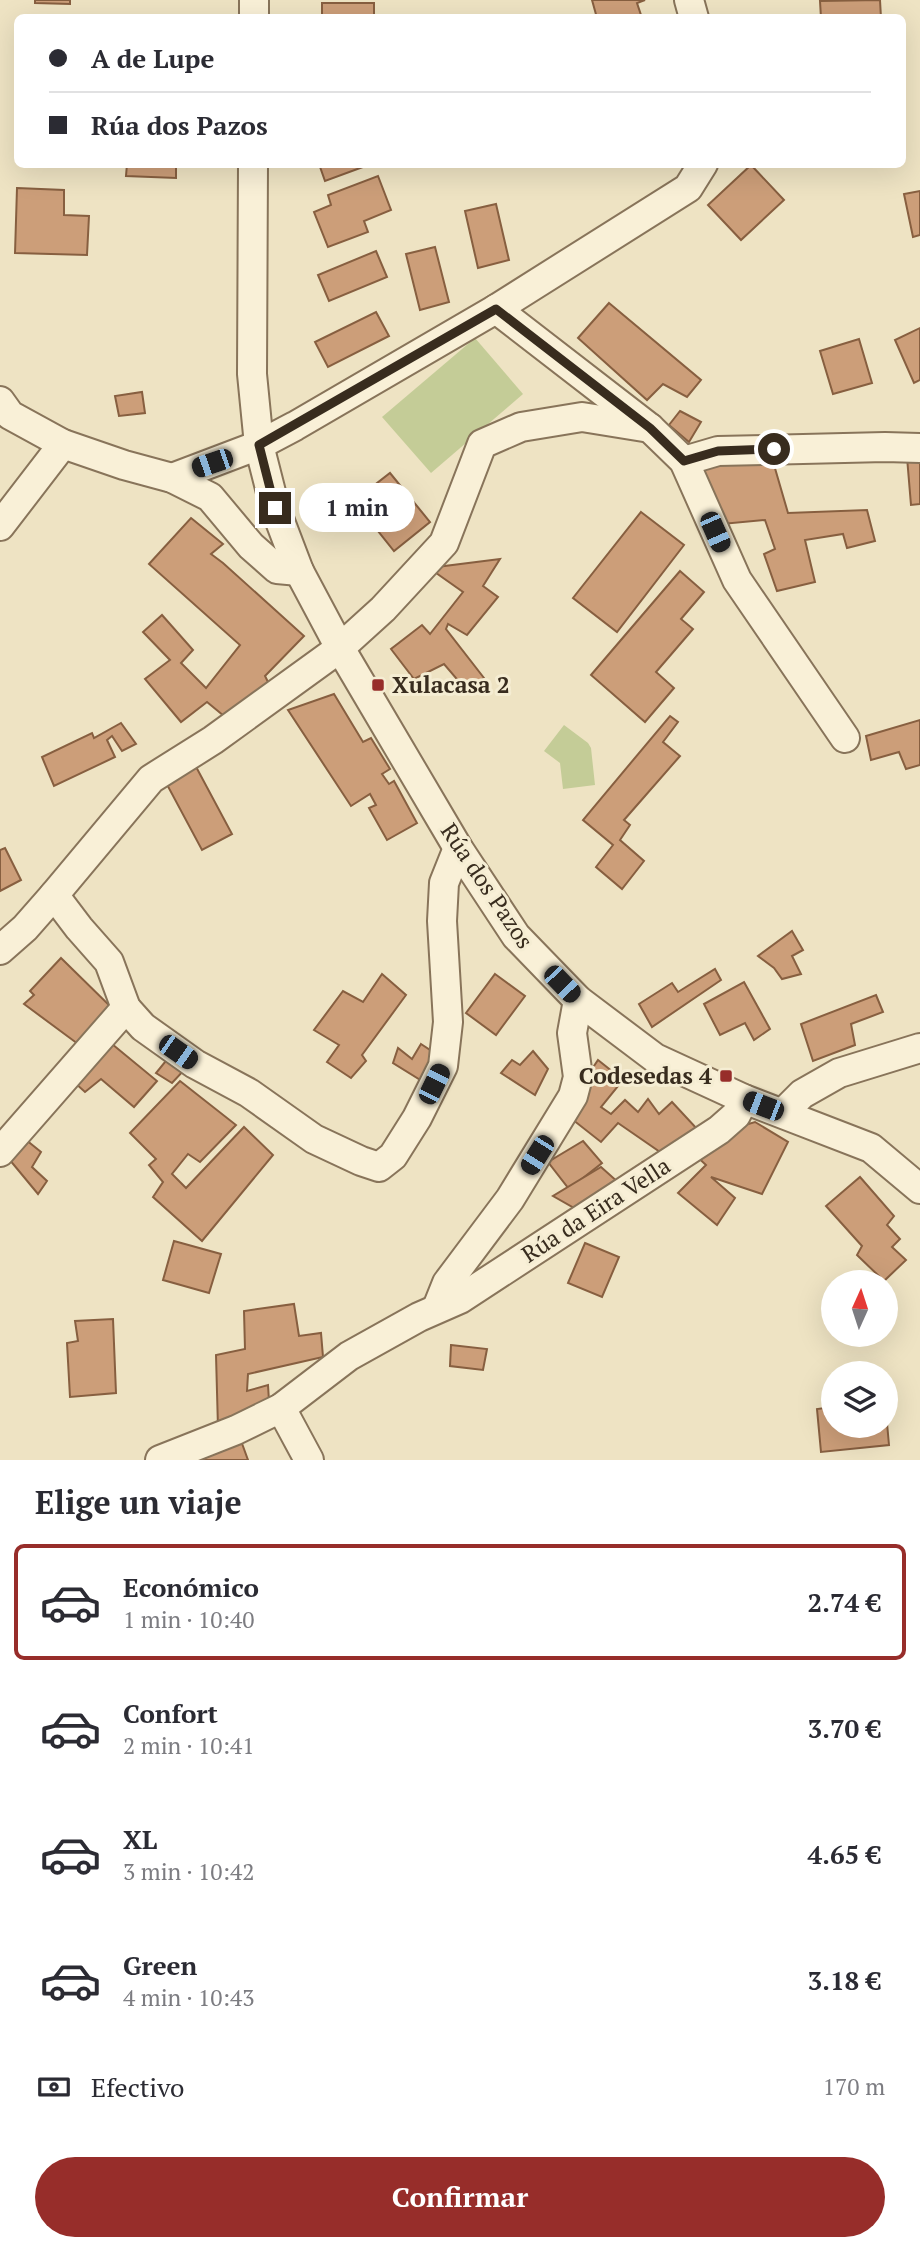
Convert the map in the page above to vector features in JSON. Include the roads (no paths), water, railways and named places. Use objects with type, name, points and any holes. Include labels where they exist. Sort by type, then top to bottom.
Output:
[{"type":"street","name":"Rúa dos Pazos","points":[[253,168],[252,374],[259,445],[275,508],[299,570],[340,648],[458,848],[516,936],[578,1000],[655,1058],[744,1099],[871,1148],[920,1189]]},
{"type":"street","points":[[172,478],[259,445],[496,309],[688,188],[700,168]]},
{"type":"street","points":[[496,309],[650,428],[684,461],[737,580],[845,738]]},
{"type":"street","points":[[0,401],[10,415],[63,444],[172,478],[210,497],[251,546],[277,569],[299,570]]},
{"type":"street","points":[[0,950],[25,928],[151,779],[213,740],[340,648],[383,609],[443,543],[482,444],[521,426],[582,417],[650,428]]},
{"type":"street","points":[[0,526],[63,444]]},
{"type":"street","points":[[684,461],[718,451],[920,448]]},
{"type":"street","points":[[54,895],[108,962],[126,1008],[144,1027],[185,1056],[248,1093],[314,1139],[379,1167],[393,1156],[417,1118],[443,1066],[447,1022],[443,934],[444,883],[458,848]]},
{"type":"street","name":"Rúa da Eira Vella","points":[[437,1308],[447,1283],[510,1199],[573,1096],[578,1077],[572,1033],[578,1000]]},
{"type":"street","points":[[0,1152],[126,1008]]},
{"type":"street","points":[[783,1113],[802,1094],[839,1073],[920,1048]]},
{"type":"street","name":"Rúa da Eira Vella","points":[[160,1460],[236,1430],[281,1408],[349,1356],[437,1308],[460,1299],[719,1130],[736,1115],[744,1099]]},
{"type":"street","points":[[281,1408],[309,1460]]},
{"type":"place","name":"Xulacasa 2","points":[[378,685]]},
{"type":"place","name":"Codesedas 4","points":[[726,1076]]}]
